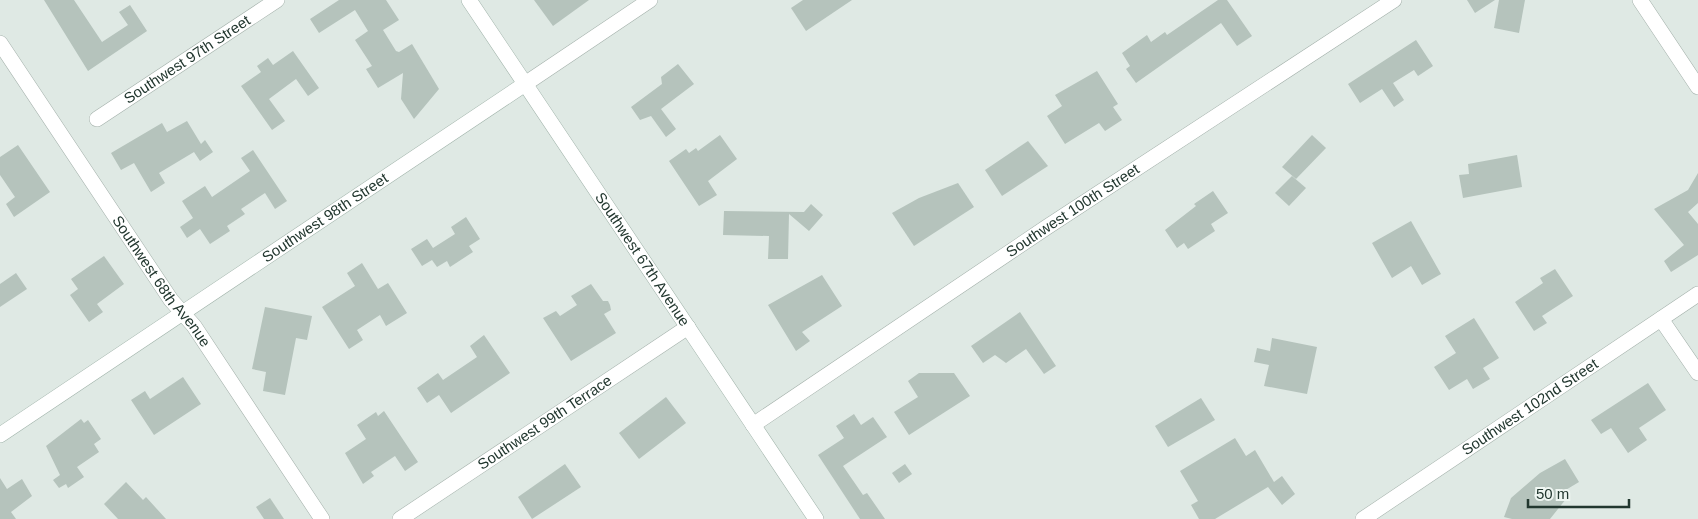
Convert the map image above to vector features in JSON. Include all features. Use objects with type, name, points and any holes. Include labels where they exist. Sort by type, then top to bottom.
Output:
[{"type":"street","name":"Southwest 97th Street","points":[[97,119],[277,0]]},
{"type":"street","name":"Southwest 67th Avenue","points":[[469,0],[816,519]]},
{"type":"street","name":"Southwest 98th Street","points":[[0,435],[650,0]]},
{"type":"street","name":"Southwest 100th Street","points":[[753,425],[1047,227],[1394,0]]},
{"type":"street","points":[[1640,0],[1698,87]]},
{"type":"street","name":"Southwest 68th Avenue","points":[[0,43],[171,300],[194,326],[322,519]]},
{"type":"street","name":"Southwest 102nd Street","points":[[1363,519],[1698,294]]},
{"type":"street","points":[[1662,319],[1698,373]]},
{"type":"street","name":"Southwest 99th Terrace","points":[[400,519],[688,326]]},
{"type":"building","points":[[44,0],[74,0],[102,42],[128,25],[119,12],[130,5],[147,31],[88,71]]},
{"type":"building","points":[[339,0],[386,0],[399,20],[383,30],[396,51],[399,52],[412,44],[439,89],[414,119],[401,99],[403,73],[378,88],[366,69],[372,66],[355,40],[368,31],[355,10],[319,33],[310,19]]},
{"type":"building","points":[[534,0],[589,0],[553,26]]},
{"type":"building","points":[[803,0],[852,0],[806,31],[791,8]]},
{"type":"building","points":[[1218,0],[1227,0],[1252,36],[1237,46],[1221,23],[1136,83],[1126,69],[1130,66],[1122,53],[1147,35],[1151,42],[1165,32],[1167,35]]},
{"type":"building","points":[[1467,0],[1495,0],[1475,13]]},
{"type":"building","points":[[1499,0],[1525,0],[1519,33],[1494,28]]},
{"type":"building","points":[[1416,40],[1433,66],[1418,76],[1414,70],[1393,83],[1404,100],[1394,107],[1382,89],[1360,103],[1348,84]]},
{"type":"building","points":[[293,51],[319,88],[308,96],[296,79],[269,99],[285,121],[272,130],[241,86],[261,72],[257,66],[268,58],[273,65]]},
{"type":"building","points":[[678,64],[694,84],[661,109],[676,129],[666,137],[651,116],[640,120],[631,107],[662,84],[661,77]]},
{"type":"building","points":[[1097,71],[1118,104],[1113,107],[1122,120],[1105,131],[1099,123],[1065,144],[1047,116],[1062,106],[1055,95]]},
{"type":"building","points":[[187,121],[201,144],[205,140],[213,152],[200,161],[194,152],[159,173],[165,183],[151,192],[134,163],[121,170],[111,153],[162,123],[167,132]]},
{"type":"building","points":[[720,135],[737,159],[708,181],[717,195],[699,206],[669,161],[686,149],[689,153],[696,148],[698,151]]},
{"type":"building","points":[[1312,135],[1326,148],[1296,179],[1282,167]]},
{"type":"building","points":[[1028,141],[1048,166],[1002,196],[985,170]]},
{"type":"building","points":[[18,145],[50,192],[14,217],[6,204],[15,197],[0,175],[0,157]]},
{"type":"building","points":[[253,150],[287,201],[275,209],[265,193],[241,209],[245,214],[227,226],[230,231],[210,244],[200,229],[187,238],[180,227],[193,218],[182,201],[205,186],[212,197],[250,171],[241,158]]},
{"type":"building","points":[[1517,155],[1522,187],[1463,198],[1459,175],[1469,174],[1468,164]]},
{"type":"building","points":[[1698,173],[1698,203],[1688,212],[1698,224],[1698,255],[1671,272],[1664,261],[1684,245],[1654,209],[1688,190]]},
{"type":"building","points":[[1292,176],[1306,188],[1289,206],[1275,193]]},
{"type":"building","points":[[958,183],[974,207],[914,246],[892,213],[919,198]]},
{"type":"building","points":[[1213,191],[1228,213],[1211,224],[1215,231],[1188,249],[1184,243],[1177,248],[1165,230],[1196,206],[1194,204]]},
{"type":"building","points":[[811,204],[823,215],[809,231],[789,214],[788,259],[768,259],[769,236],[723,235],[724,211],[804,212]]},
{"type":"building","points":[[466,217],[480,239],[469,246],[473,252],[450,267],[447,261],[437,267],[432,260],[422,266],[411,249],[427,239],[433,248],[455,234],[451,227]]},
{"type":"building","points":[[1411,221],[1441,274],[1422,285],[1411,266],[1392,278],[1372,243]]},
{"type":"building","points":[[104,256],[124,284],[97,304],[103,312],[89,322],[70,295],[78,289],[71,279]]},
{"type":"building","points":[[362,263],[378,289],[388,283],[407,313],[386,326],[380,315],[357,330],[363,340],[349,349],[322,307],[355,286],[347,273]]},
{"type":"building","points":[[1555,269],[1573,296],[1542,316],[1547,323],[1534,331],[1515,302],[1543,283],[1540,278]]},
{"type":"building","points":[[16,273],[27,289],[0,307],[0,284]]},
{"type":"building","points":[[822,275],[842,306],[802,332],[810,341],[796,351],[768,305]]},
{"type":"building","points":[[591,284],[603,301],[608,301],[611,310],[604,314],[616,333],[571,361],[543,318],[556,311],[560,316],[577,305],[571,296]]},
{"type":"building","points":[[265,307],[312,316],[307,340],[296,338],[285,395],[263,391],[266,372],[252,369]]},
{"type":"building","points":[[1020,312],[1056,366],[1044,374],[1026,349],[1006,363],[995,355],[983,363],[971,346]]},
{"type":"building","points":[[1474,318],[1499,358],[1483,368],[1490,379],[1473,389],[1467,379],[1449,390],[1434,367],[1456,353],[1445,336]]},
{"type":"building","points":[[484,335],[510,373],[451,413],[439,395],[427,403],[417,388],[438,373],[443,380],[477,357],[470,346]]},
{"type":"building","points":[[1272,338],[1317,347],[1307,394],[1264,386],[1269,365],[1254,362],[1257,348],[1270,351]]},
{"type":"building","points":[[919,373],[954,373],[970,396],[909,435],[894,412],[918,397],[908,381]]},
{"type":"building","points":[[183,377],[201,404],[154,435],[131,400],[145,391],[150,399]]},
{"type":"building","points":[[1648,383],[1666,410],[1639,428],[1647,440],[1628,453],[1611,428],[1601,434],[1591,420]]},
{"type":"building","points":[[666,397],[686,423],[639,459],[619,433]]},
{"type":"building","points":[[1201,398],[1215,420],[1168,447],[1155,426]]},
{"type":"building","points":[[384,411],[418,462],[405,471],[395,456],[371,472],[374,476],[363,484],[345,453],[366,439],[357,425],[376,412],[378,416]]},
{"type":"building","points":[[854,414],[861,425],[873,417],[887,437],[843,466],[863,495],[867,493],[885,519],[860,519],[818,455],[844,438],[836,426]]},
{"type":"building","points":[[81,419],[84,423],[88,420],[101,439],[94,444],[99,452],[77,467],[84,477],[68,488],[66,484],[59,488],[53,480],[60,475],[46,446]]},
{"type":"building","points":[[1235,438],[1246,456],[1255,450],[1274,482],[1282,476],[1295,494],[1282,505],[1268,487],[1215,519],[1199,519],[1191,505],[1198,501],[1180,471]]},
{"type":"building","points":[[1565,459],[1579,482],[1564,491],[1570,494],[1550,519],[1512,519],[1504,517],[1511,498],[1540,473]]},
{"type":"building","points":[[565,464],[581,487],[532,519],[518,497]]},
{"type":"building","points":[[905,464],[912,474],[899,483],[892,473]]},
{"type":"building","points":[[0,478],[7,489],[22,479],[32,496],[11,512],[16,519],[0,519]]},
{"type":"building","points":[[126,482],[143,500],[146,497],[166,519],[118,519],[104,504]]},
{"type":"building","points":[[270,498],[284,519],[264,519],[256,507]]}]
